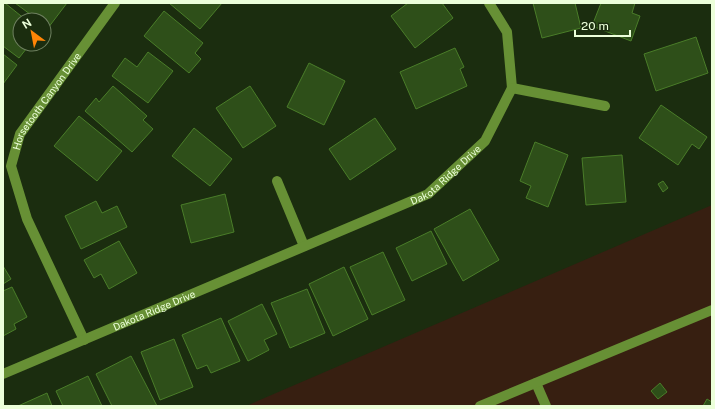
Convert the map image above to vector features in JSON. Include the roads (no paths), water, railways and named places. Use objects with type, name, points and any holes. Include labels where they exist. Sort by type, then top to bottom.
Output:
[{"type":"street","name":"Horsetooth Canyon Drive","points":[[84,340],[27,219],[11,166],[20,134],[115,3]]},
{"type":"street","points":[[489,3],[507,32],[512,88],[605,106]]},
{"type":"street","name":"Dakota Ridge Drive","points":[[3,374],[428,194],[486,141],[512,88]]},
{"type":"street","points":[[277,181],[304,246]]},
{"type":"street","points":[[480,406],[712,310]]},
{"type":"street","points":[[536,383],[546,406]]}]
